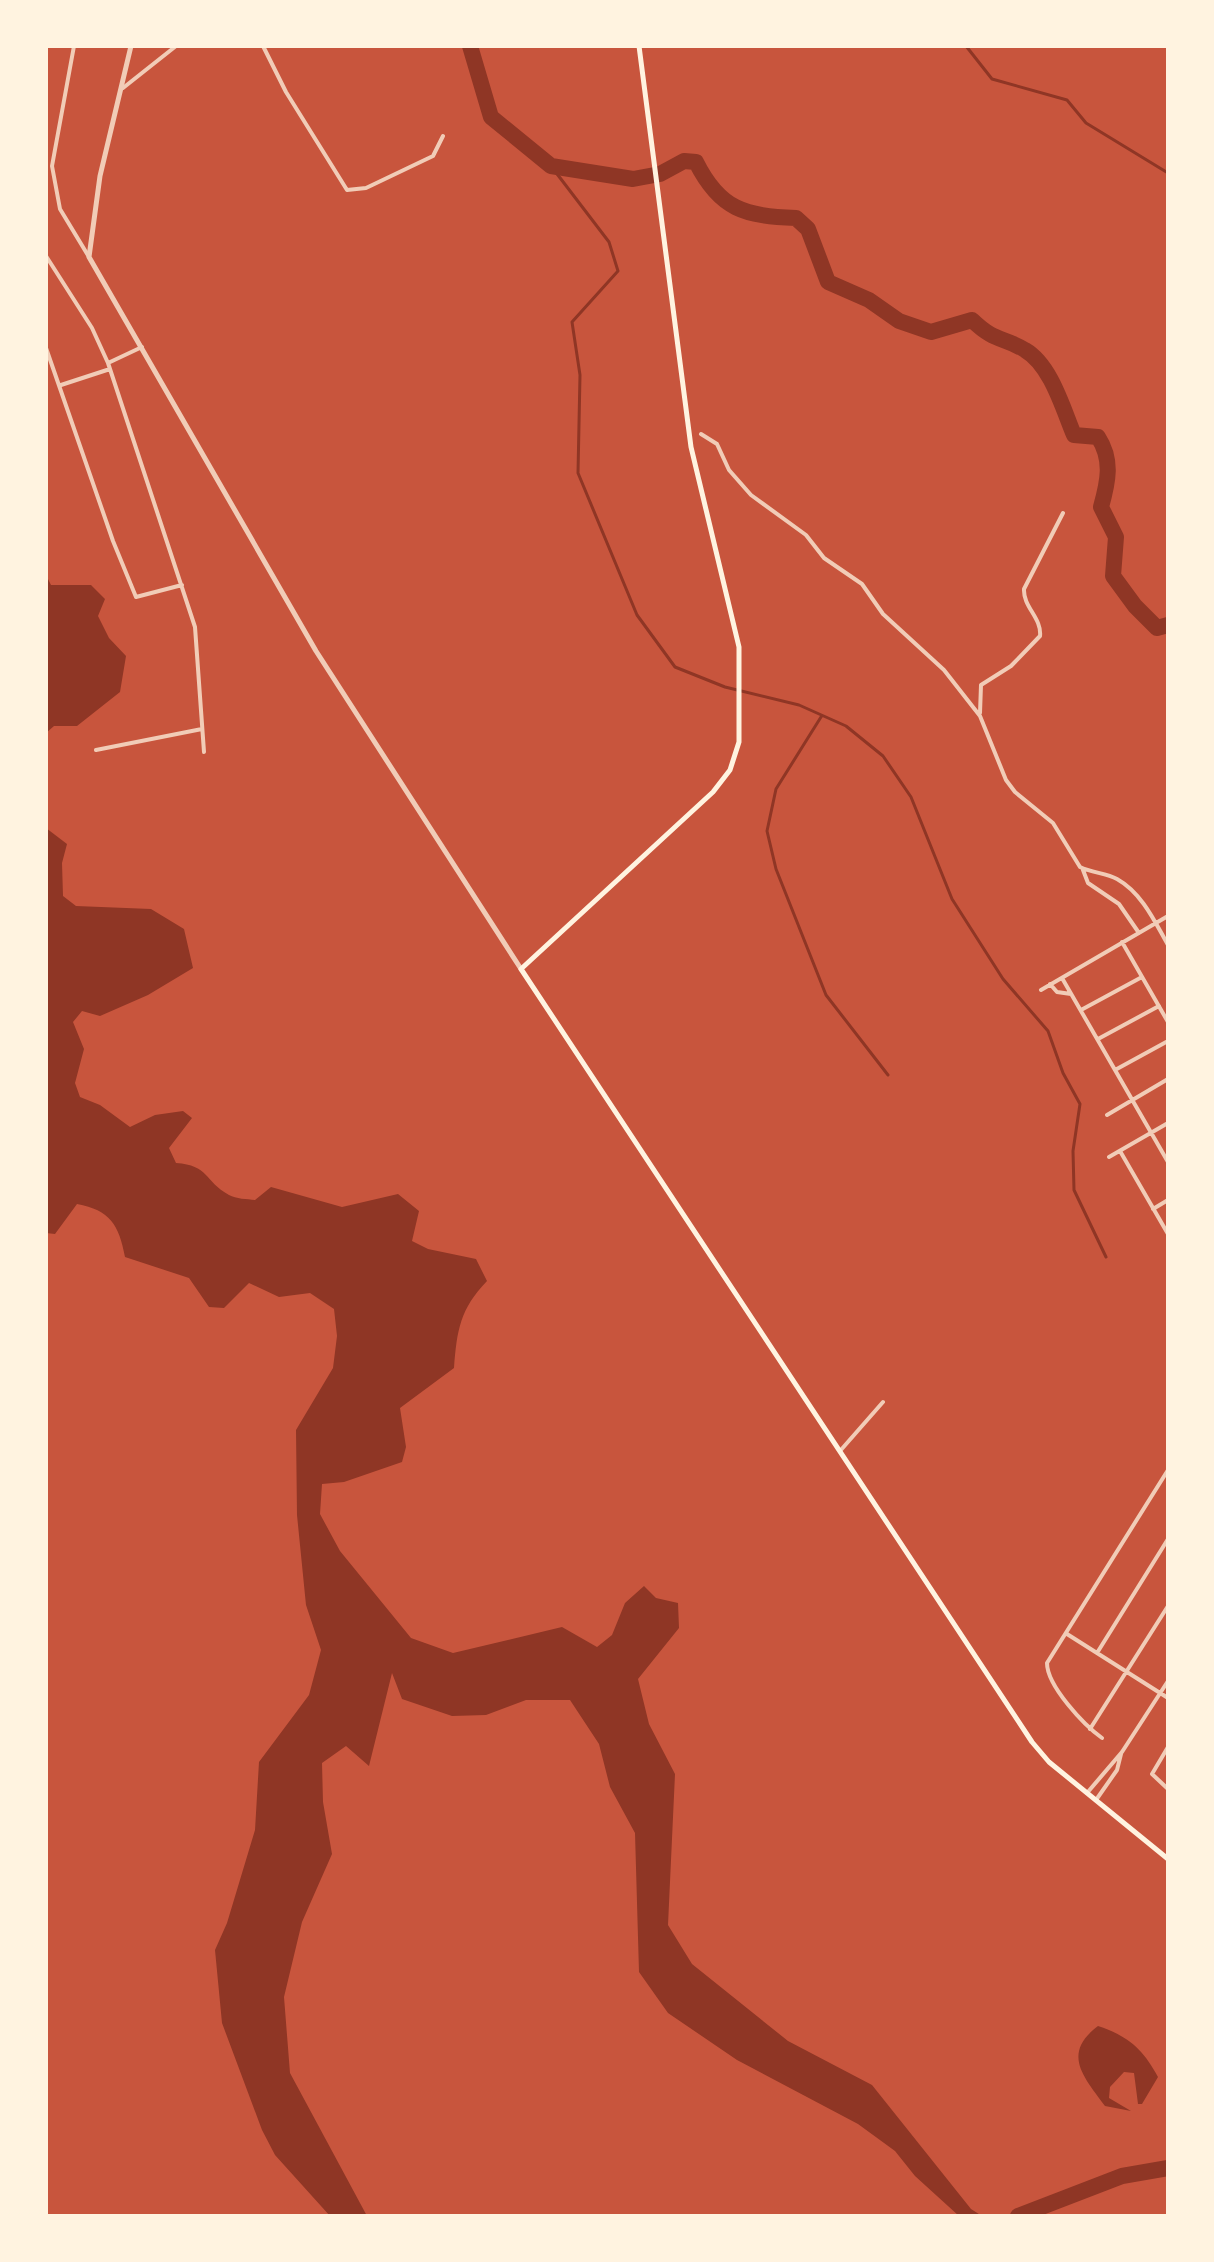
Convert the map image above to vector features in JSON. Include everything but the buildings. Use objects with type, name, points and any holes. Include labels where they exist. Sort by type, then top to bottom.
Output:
[{"type":"main road","points":[[639,46],[691,447],[735,623],[740,680],[740,733],[733,765],[713,792],[521,969],[1032,1742],[1049,1762],[1168,1859]]},
{"type":"street","points":[[74,46],[52,166],[60,209],[316,651],[521,969]]},
{"type":"street","points":[[89,257],[102,164],[131,46]]},
{"type":"street","points":[[123,88],[176,46]]},
{"type":"street","points":[[263,46],[286,92],[347,190],[366,188],[433,156],[443,136]]},
{"type":"street","points":[[46,256],[92,328],[109,366],[182,585],[199,644],[204,752]]},
{"type":"street","points":[[61,385],[109,366],[142,347]]},
{"type":"street","points":[[46,348],[113,541],[136,597],[182,585]]},
{"type":"street","points":[[701,434],[717,444],[729,470],[751,495],[806,535],[824,558],[862,584],[883,614],[944,670],[980,716],[1006,780],[1015,792],[1053,823],[1088,883],[1119,904],[1139,933]]},
{"type":"street","points":[[980,716],[981,685],[1011,666],[1040,636],[1040,624],[1025,601],[1024,589],[1063,513]]},
{"type":"street","points":[[96,750],[202,729]]},
{"type":"street","points":[[1083,870],[1118,879],[1139,899],[1168,945]]},
{"type":"street","points":[[1041,990],[1168,916]]},
{"type":"street","points":[[1122,942],[1168,1022]]},
{"type":"street","points":[[1081,1010],[1142,977]]},
{"type":"street","points":[[1062,978],[1168,1162]]},
{"type":"street","points":[[1050,984],[1057,992],[1071,994]]},
{"type":"street","points":[[1098,1039],[1159,1006]]},
{"type":"street","points":[[1115,1070],[1168,1041]]},
{"type":"street","points":[[1107,1115],[1168,1079]]},
{"type":"street","points":[[1109,1157],[1168,1123]]},
{"type":"street","points":[[1120,1151],[1168,1234]]},
{"type":"street","points":[[1153,1209],[1168,1200]]},
{"type":"street","points":[[838,1452],[883,1402]]},
{"type":"street","points":[[1102,1738],[1090,1730],[1047,1668],[1168,1470]]},
{"type":"street","points":[[1097,1653],[1168,1539]]},
{"type":"street","points":[[1090,1730],[1168,1606]]},
{"type":"street","points":[[1067,1634],[1168,1698]]},
{"type":"street","points":[[1087,1793],[1122,1752],[1168,1681]]},
{"type":"street","points":[[1167,1786],[1152,1773],[1168,1747]]},
{"type":"street","points":[[1096,1800],[1117,1770],[1122,1752]]},
{"type":"shaded area","points":[[46,575],[51,585],[91,585],[105,599],[98,616],[109,638],[126,656],[120,692],[77,726],[54,726],[46,733]]},
{"type":"shaded area","points":[[46,828],[67,844],[62,863],[63,896],[76,906],[151,909],[184,929],[193,968],[148,995],[100,1016],[82,1011],[73,1022],[84,1049],[75,1083],[80,1097],[100,1105],[130,1127],[155,1115],[183,1111],[192,1118],[169,1148],[176,1163],[201,1170],[221,1190],[235,1197],[255,1200],[271,1187],[342,1207],[398,1194],[419,1211],[412,1241],[428,1249],[476,1259],[487,1281],[465,1311],[454,1368],[400,1408],[406,1447],[402,1462],[344,1482],[322,1484],[320,1514],[340,1551],[411,1638],[453,1653],[562,1627],[597,1647],[612,1635],[625,1603],[644,1586],[656,1598],[678,1603],[679,1628],[638,1679],[649,1724],[675,1774],[668,1925],[692,1964],[788,2041],[872,2085],[971,2209],[982,2216],[959,2216],[915,2176],[895,2151],[858,2124],[737,2060],[668,2013],[639,1972],[635,1833],[610,1787],[599,1744],[570,1700],[526,1700],[486,1715],[452,1716],[402,1699],[392,1673],[369,1766],[346,1746],[322,1763],[323,1802],[332,1854],[302,1922],[284,1997],[290,2073],[367,2216],[330,2216],[275,2155],[262,2130],[222,2023],[215,1950],[227,1923],[255,1830],[259,1762],[309,1695],[321,1650],[306,1605],[297,1515],[296,1430],[333,1368],[337,1336],[334,1309],[310,1293],[279,1297],[249,1283],[224,1308],[209,1307],[189,1278],[125,1257],[120,1236],[111,1221],[98,1210],[77,1204],[55,1234],[46,1233]]},
{"type":"shaded area","points":[[1098,2026],[1134,2045],[1158,2077],[1142,2104],[1138,2104],[1134,2073],[1124,2072],[1110,2087],[1109,2098],[1131,2111],[1105,2106],[1080,2066],[1078,2056],[1081,2046]]},
{"type":"waterway","points":[[470,46],[491,117],[551,166],[633,179],[660,174],[684,161],[696,162],[715,191],[736,207],[762,215],[796,218],[808,229],[828,282],[869,300],[899,321],[931,332],[972,320],[993,336],[1034,357],[1055,388],[1074,435],[1098,437],[1106,454],[1108,471],[1101,507],[1116,537],[1113,576],[1135,606],[1157,628],[1168,625]]},
{"type":"waterway","points":[[966,46],[992,79],[1067,100],[1086,123],[1168,173]]},
{"type":"waterway","points":[[551,166],[609,242],[618,271],[572,322],[580,375],[578,473],[637,615],[675,667],[725,687],[799,705],[846,726],[883,756],[911,797],[952,899],[1003,979],[1048,1031],[1063,1073],[1080,1104],[1073,1151],[1074,1190],[1106,1257]]},
{"type":"waterway","points":[[821,717],[776,789],[767,831],[776,869],[826,995],[888,1075]]},
{"type":"waterway","points":[[1018,2216],[1122,2176],[1168,2168]]}]
